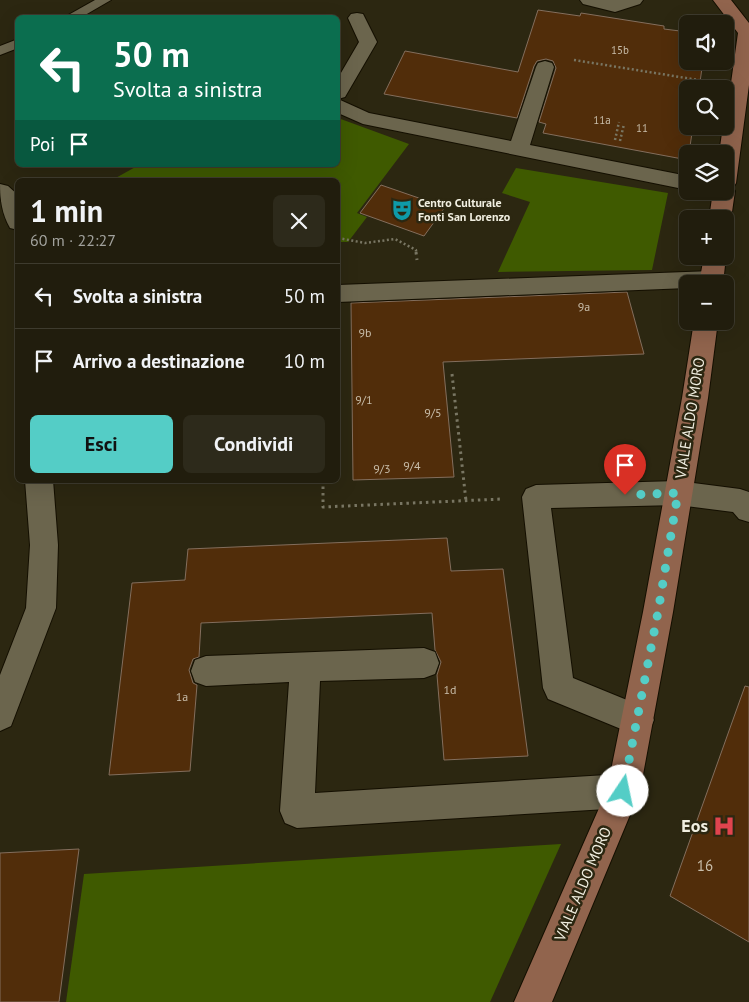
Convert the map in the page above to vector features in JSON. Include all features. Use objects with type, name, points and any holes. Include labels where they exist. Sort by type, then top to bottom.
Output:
[{"type":"street","points":[[589,0],[616,7],[634,0]]},
{"type":"street","points":[[722,0],[748,33],[730,145]]},
{"type":"street","points":[[340,90],[368,42],[357,18]]},
{"type":"street","points":[[518,149],[545,68]]},
{"type":"street","points":[[340,106],[363,118],[679,181]]},
{"type":"street","points":[[0,191],[8,199],[15,216]]},
{"type":"street","points":[[340,294],[712,273]]},
{"type":"street","name":"VIALE ALDO MORO","points":[[533,1002],[623,791],[638,720],[705,330]]},
{"type":"street","points":[[0,714],[41,608],[44,545],[39,483]]},
{"type":"street","points":[[638,720],[559,688],[536,498],[678,493],[740,502],[749,510]]},
{"type":"street","points":[[206,671],[424,663]]},
{"type":"street","points":[[304,666],[297,811],[623,791]]},
{"type":"lane","points":[[75,15],[105,0]]},
{"type":"lane","points":[[0,51],[15,44]]},
{"type":"path","points":[[573,60],[739,86]]},
{"type":"path","points":[[340,238],[365,243],[395,240],[416,250],[418,291]]},
{"type":"path","points":[[452,374],[466,501]]},
{"type":"path","points":[[323,483],[323,507],[536,498]]},
{"type":"green space","points":[[340,119],[409,144],[357,213],[367,217],[348,242],[340,242],[340,178],[116,178],[135,167],[340,167]]},
{"type":"green space","points":[[516,168],[668,193],[652,270],[498,272],[530,202],[502,193]]},
{"type":"green space","points":[[561,844],[490,1002],[66,1002],[84,874]]},
{"type":"building","points":[[538,10],[580,16],[581,13],[664,26],[664,29],[679,31],[679,70],[702,70],[700,80],[679,80],[679,135],[692,135],[690,145],[679,145],[679,158],[543,133],[546,124],[539,122],[556,68],[553,61],[546,59],[537,61],[534,66],[517,118],[384,94],[405,51],[518,72]]},
{"type":"building","name":"Centro Culturale Fonti San Lorenzo","points":[[381,185],[445,207],[424,236],[360,213]]},
{"type":"building","points":[[627,292],[644,354],[443,362],[454,477],[353,480],[351,303]]},
{"type":"building","points":[[447,538],[451,571],[503,569],[528,756],[444,760],[437,675],[441,662],[435,650],[432,613],[201,623],[199,657],[193,659],[189,670],[193,683],[197,685],[190,771],[109,775],[132,583],[185,580],[188,549]]},
{"type":"building","points":[[745,686],[749,687],[749,942],[670,896]]},
{"type":"building","points":[[79,849],[59,1002],[0,1002],[0,853]]},
{"type":"place","name":"Centro Culturale Fonti San Lorenzo","points":[[402,210]]},
{"type":"place","name":"Eos","points":[[724,826]]},
{"type":"route","points":[[623,791],[658,612],[678,493],[625,495]]}]
